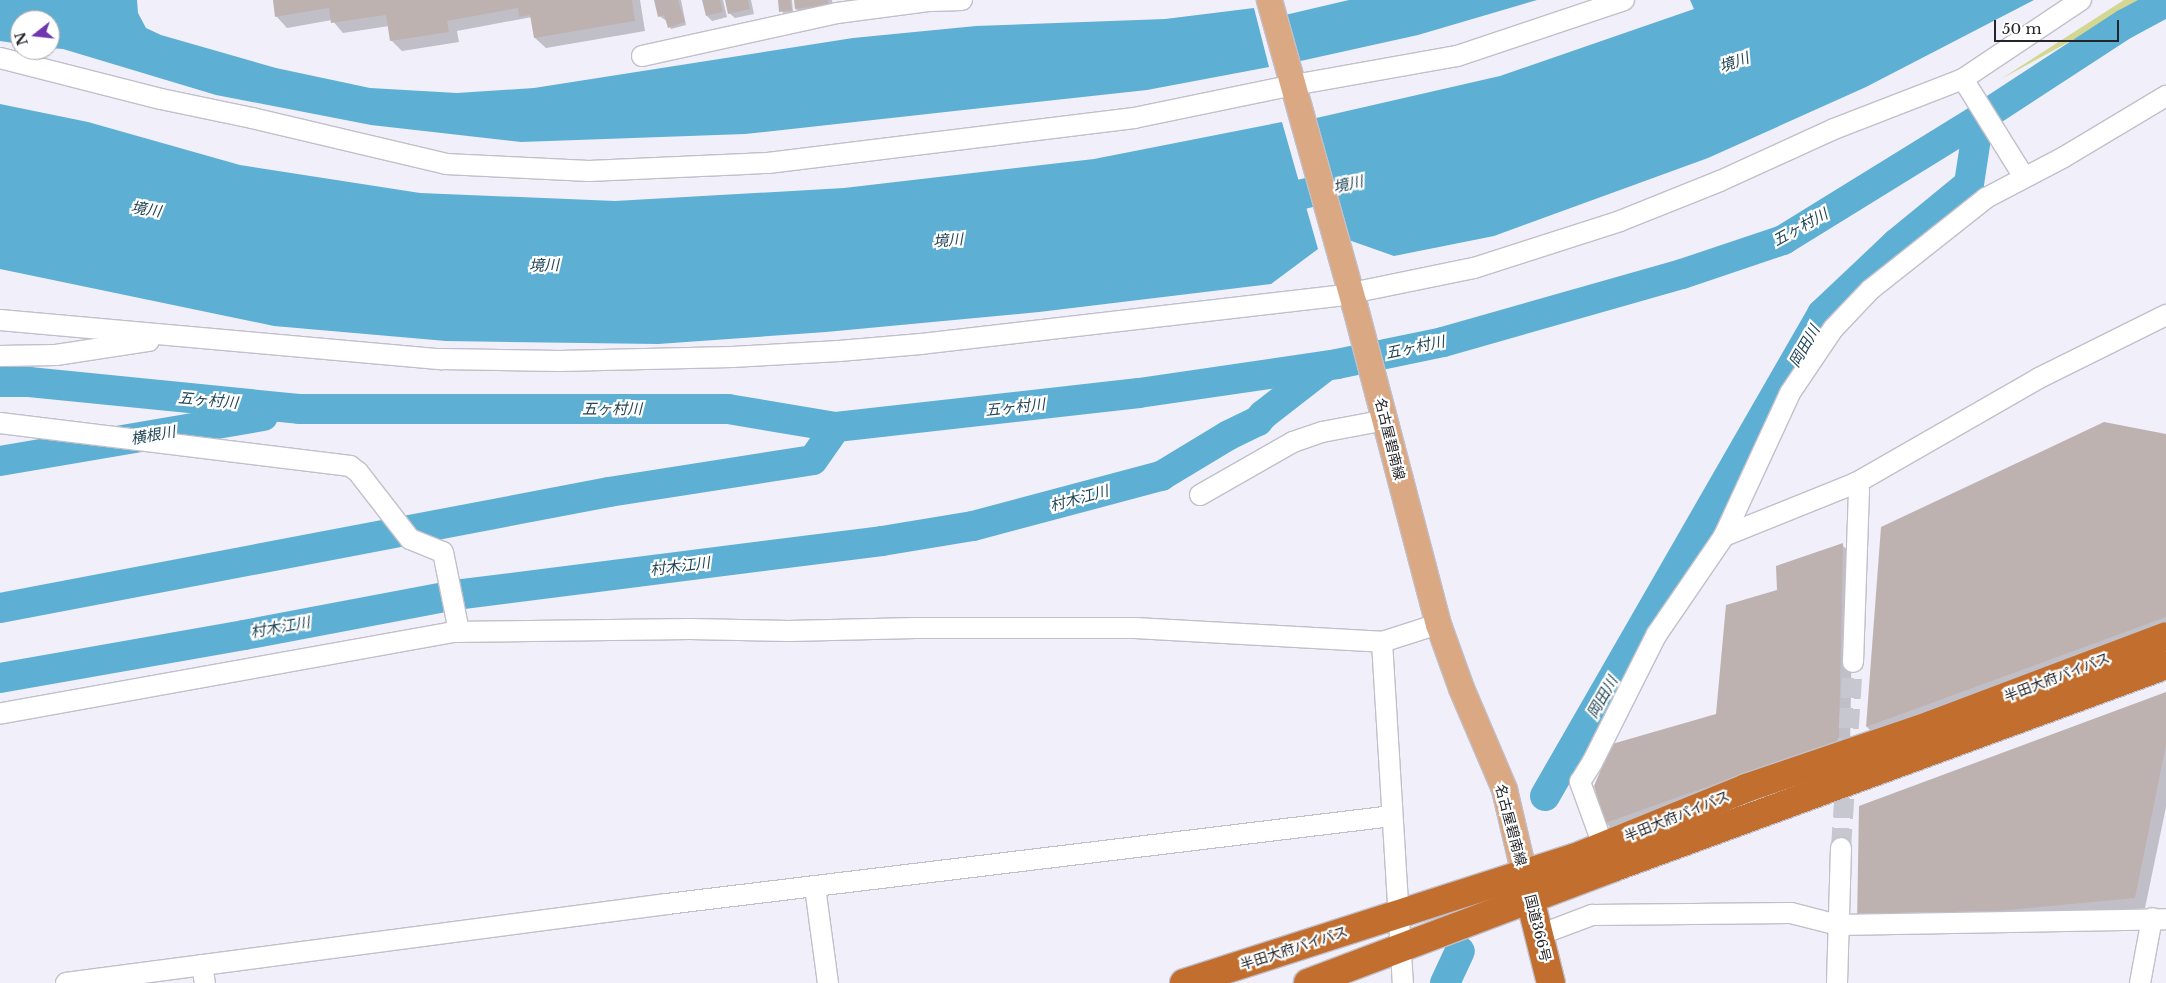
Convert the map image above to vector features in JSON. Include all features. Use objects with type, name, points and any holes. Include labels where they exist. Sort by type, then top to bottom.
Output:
[{"type":"highway","name":"半田大府パイパス","points":[[1308,983],[1530,900],[1607,857],[1746,788],[1931,725],[2166,636]]},
{"type":"highway","name":"半田大府パイパス","points":[[1184,983],[1524,874],[1607,857],[2166,665]]},
{"type":"highway","name":"国道366号","points":[[1524,874],[1551,983]]},
{"type":"main road","name":"名古屋碧南線","points":[[1270,0],[1386,420],[1438,624],[1461,688],[1504,789],[1524,874]]},
{"type":"street","points":[[642,56],[836,6],[962,0]]},
{"type":"street","points":[[0,58],[161,99],[252,118],[446,164],[590,171],[788,161],[1134,118],[1294,85],[1457,56],[1624,0]]},
{"type":"street","points":[[0,320],[441,359],[559,361],[732,357],[920,344],[1352,294],[1474,268],[1620,221],[1720,181],[1834,129],[1965,81],[2081,0]]},
{"type":"street","points":[[1965,81],[2023,175]]},
{"type":"street","points":[[1607,857],[1580,782],[1592,763],[1657,634],[1724,536],[1790,393],[1832,329],[1870,290],[1986,198],[2023,175],[2166,96]]},
{"type":"street","points":[[1724,536],[1856,483],[2039,378],[2166,315]]},
{"type":"street","points":[[0,356],[56,355],[182,337]]},
{"type":"street","points":[[1200,495],[1293,442],[1322,432],[1386,420]]},
{"type":"street","points":[[0,423],[350,466],[358,472],[410,539],[443,552],[459,631],[0,714]]},
{"type":"street","points":[[1853,662],[1859,491],[1856,483]]},
{"type":"street","points":[[451,632],[690,629],[789,631],[915,628],[1134,628],[1382,642],[1438,624]]},
{"type":"street","points":[[1382,642],[1403,983]]},
{"type":"street","points":[[66,983],[204,974],[815,887],[1392,816]]},
{"type":"street","points":[[1837,983],[1841,848]]},
{"type":"street","points":[[815,887],[828,983]]},
{"type":"street","points":[[1539,935],[1592,915],[1791,913],[1838,925],[2159,919],[2140,983]]},
{"type":"green space","points":[[2124,0],[2146,0],[2001,79]]},
{"type":"water","points":[[0,0],[137,0],[138,13],[146,28],[161,35],[276,68],[370,88],[457,93],[534,88],[853,38],[976,26],[1165,19],[1254,8],[1269,67],[1147,90],[745,134],[521,142],[371,125],[216,95],[60,49],[60,10],[10,10],[10,42],[0,41]]},
{"type":"water","points":[[1349,0],[1537,0],[1418,35],[1296,62],[1285,15]]},
{"type":"water","points":[[1690,0],[2034,0],[1866,87],[1708,158],[1494,236],[1394,256],[1343,238],[1312,119],[1500,76],[1694,9]]},
{"type":"water","points":[[0,104],[88,122],[240,165],[420,193],[615,201],[844,188],[1094,159],[1282,122],[1318,249],[1271,284],[1039,312],[826,332],[658,344],[446,341],[274,326],[0,269]]},
{"type":"building","points":[[273,0],[632,0],[635,21],[534,38],[530,15],[519,17],[518,8],[447,21],[449,32],[390,41],[386,15],[331,23],[329,8],[275,17]]},
{"type":"building","points":[[654,0],[678,0],[685,22],[668,28],[664,15],[658,17]]},
{"type":"building","points":[[702,0],[720,0],[723,12],[706,16]]},
{"type":"building","points":[[725,0],[748,0],[750,9],[728,14]]},
{"type":"building","points":[[778,0],[790,0],[792,10],[779,12]]},
{"type":"building","points":[[794,0],[828,0],[828,5],[795,9]]},
{"type":"building","points":[[2104,422],[2166,434],[2166,617],[1866,727],[1881,527]]},
{"type":"building","points":[[1843,543],[1839,740],[1605,823],[1594,786],[1612,744],[1716,714],[1726,605],[1777,590],[1776,566]]},
{"type":"building","points":[[2166,692],[2166,745],[2135,898],[1857,924],[1859,806]]},
{"type":"waterway","name":"五ヶ村川","points":[[0,382],[29,382],[299,409],[728,409],[836,427],[1139,393],[1337,364],[1443,342],[1682,274],[1783,240],[1979,119],[2125,24],[2166,2]]},
{"type":"waterway","name":"岡田川","points":[[1545,796],[1822,314],[1897,243],[1969,184],[1979,119]]},
{"type":"waterway","name":"境川","points":[[1264,203],[1350,183]]},
{"type":"waterway","name":"村木江川","points":[[0,678],[455,595],[882,541],[973,526],[1161,476],[1229,435],[1258,421],[1263,415],[1326,366]]},
{"type":"waterway","name":"横根川","points":[[0,461],[263,416]]},
{"type":"waterway","points":[[0,608],[609,492],[813,460],[836,427]]},
{"type":"waterway","name":"岡田川","points":[[1445,983],[1460,951]]},
{"type":"tunnel","points":[[1841,848],[1853,662]]}]
